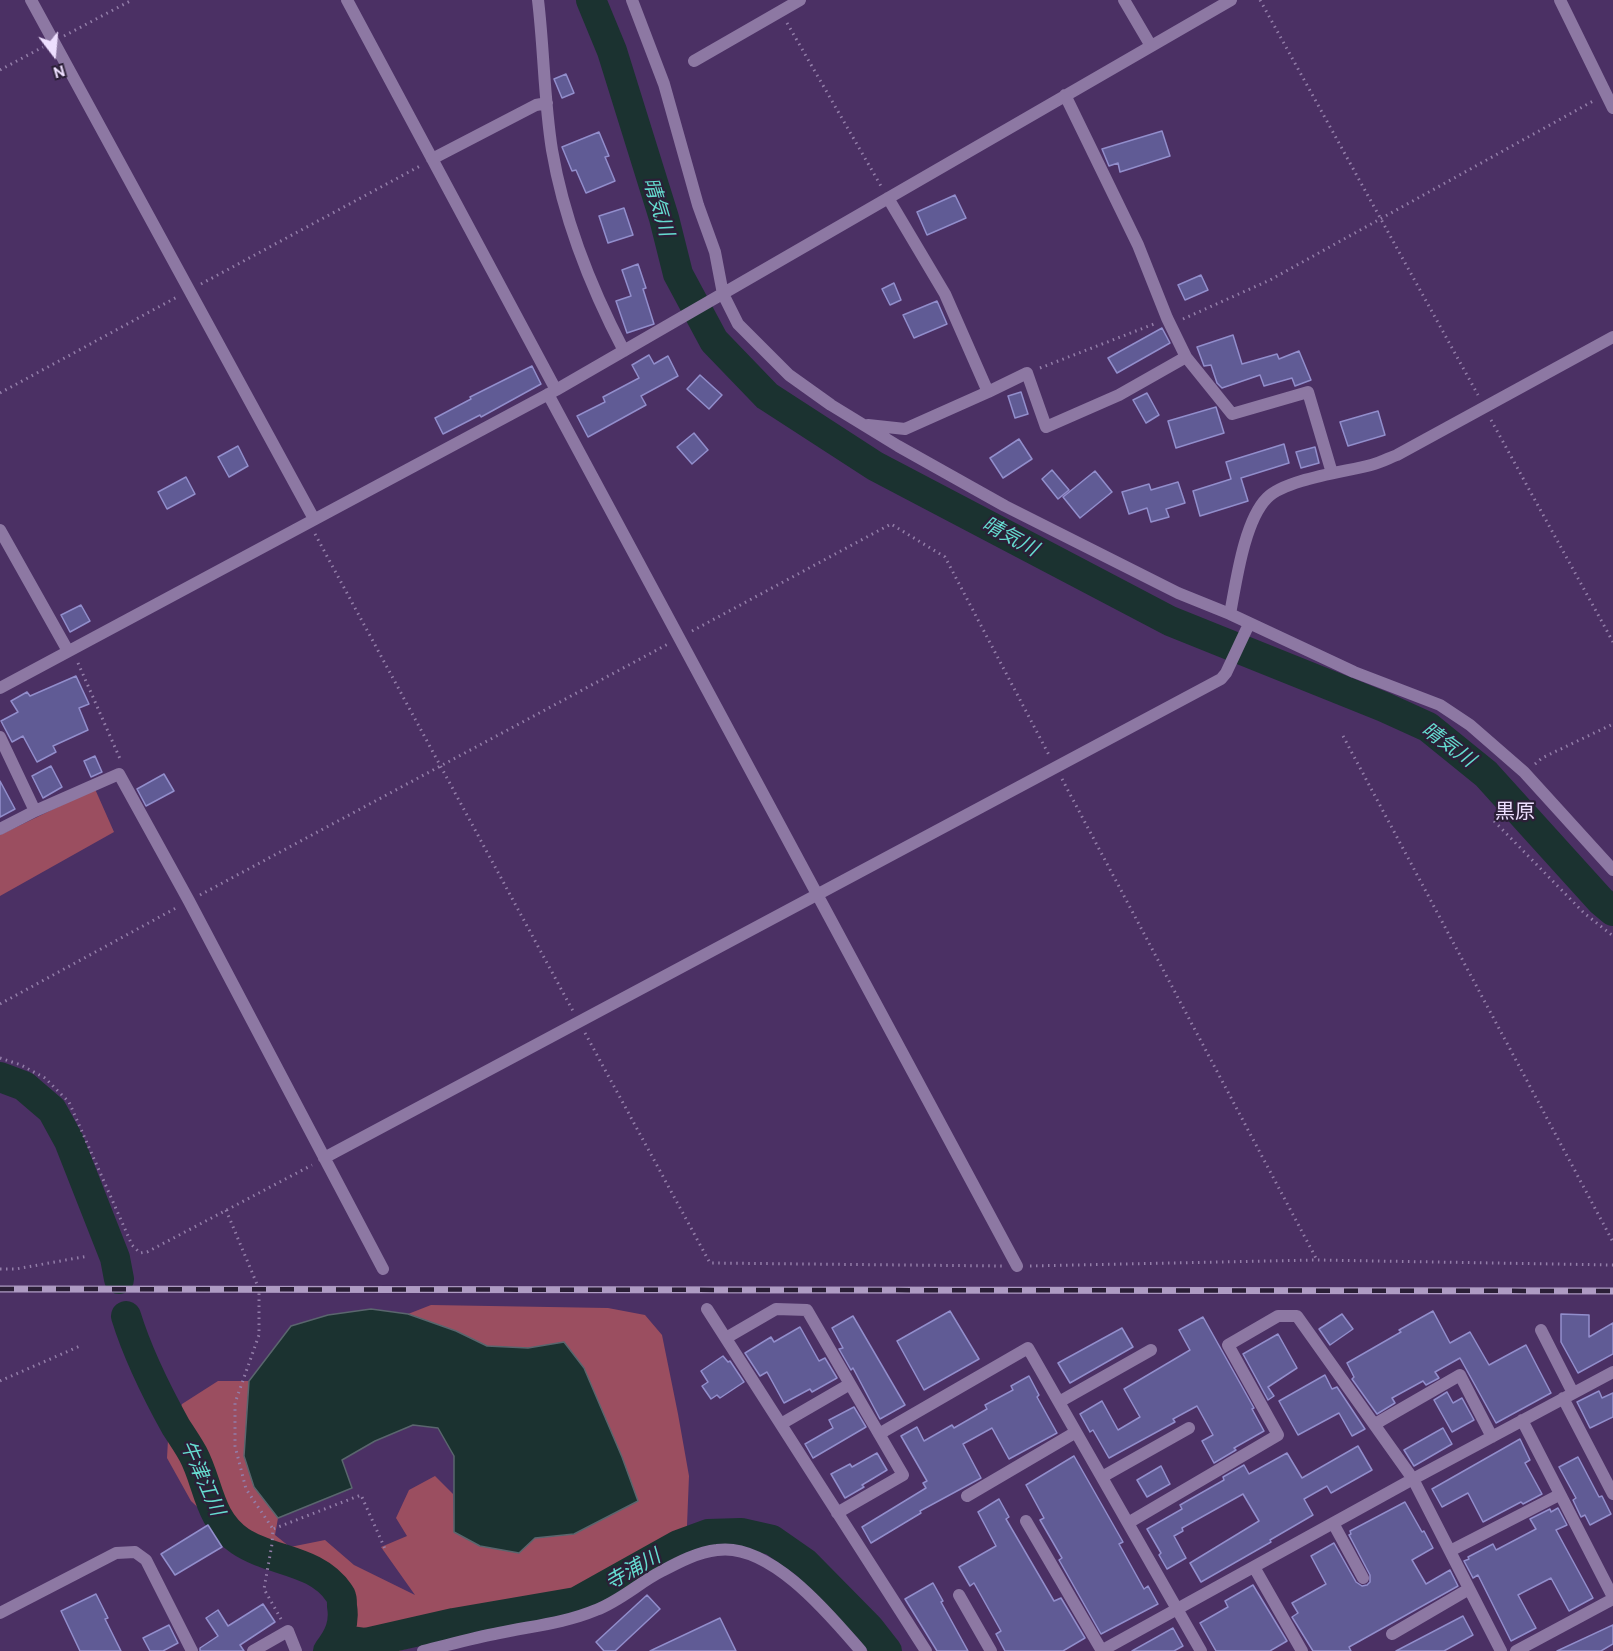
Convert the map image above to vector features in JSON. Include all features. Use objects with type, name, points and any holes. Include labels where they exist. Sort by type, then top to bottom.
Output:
[{"type":"street","points":[[31,0],[314,519]]},
{"type":"street","points":[[347,0],[432,159],[679,638],[1017,1266]]},
{"type":"street","points":[[538,0],[547,103],[556,168],[579,250],[602,308],[624,351]]},
{"type":"street","points":[[632,0],[664,84],[698,205],[716,252],[723,294],[738,324],[789,375],[831,405],[898,446],[1005,506],[1178,593],[1230,614],[1247,628],[1440,705],[1470,726],[1524,772],[1613,870]]},
{"type":"street","points":[[694,61],[800,0]]},
{"type":"street","points":[[1124,0],[1151,46]]},
{"type":"street","points":[[0,688],[552,392],[1232,0]]},
{"type":"street","points":[[1560,0],[1613,108]]},
{"type":"street","points":[[1065,95],[1138,245],[1167,318],[1186,357],[1232,414],[1308,392],[1332,473]]},
{"type":"street","points":[[432,159],[536,105],[547,103]]},
{"type":"street","points":[[888,198],[945,294],[987,392]]},
{"type":"street","points":[[1230,614],[1242,556],[1256,514],[1268,497],[1292,484],[1373,465],[1397,455],[1613,337]]},
{"type":"street","points":[[862,424],[905,429],[1027,373],[1046,427],[1119,395],[1186,357]]},
{"type":"street","points":[[0,530],[68,651]]},
{"type":"street","points":[[324,1158],[1221,679],[1247,628]]},
{"type":"street","points":[[0,737],[36,812]]},
{"type":"street","points":[[0,829],[119,774],[189,901],[383,1269]]},
{"type":"street","points":[[707,1309],[926,1651]]},
{"type":"street","points":[[726,1338],[777,1309],[807,1310],[903,1475],[837,1513]]},
{"type":"street","points":[[1128,1523],[1278,1435],[1228,1346],[1278,1316],[1297,1316],[1413,1479],[1501,1651]]},
{"type":"street","points":[[1540,1330],[1613,1493]]},
{"type":"street","points":[[879,1434],[1028,1348],[1201,1651]]},
{"type":"street","points":[[1059,1402],[1151,1350]]},
{"type":"street","points":[[1026,1521],[1101,1651],[1613,1372]]},
{"type":"street","points":[[1375,1424],[1460,1375],[1492,1437]]},
{"type":"street","points":[[781,1424],[850,1384]]},
{"type":"street","points":[[1516,1651],[1613,1598],[1522,1420]]},
{"type":"street","points":[[1102,1478],[1189,1428]]},
{"type":"street","points":[[967,1496],[1076,1432]]},
{"type":"street","points":[[1450,1551],[1559,1495]]},
{"type":"street","points":[[1333,1523],[1363,1578]]},
{"type":"street","points":[[423,1651],[497,1633],[572,1620],[599,1609],[661,1571],[689,1558],[718,1550],[740,1550],[764,1559],[795,1581],[861,1651]]},
{"type":"street","points":[[0,1613],[116,1553],[135,1552],[146,1560],[192,1651]]},
{"type":"street","points":[[1254,1566],[1302,1651]]},
{"type":"street","points":[[1392,1634],[1469,1589]]},
{"type":"street","points":[[959,1595],[991,1651]]},
{"type":"street","points":[[253,1651],[288,1631],[296,1651]]},
{"type":"path","points":[[1260,0],[1613,642]]},
{"type":"path","points":[[780,12],[888,198]]},
{"type":"path","points":[[1027,373],[1167,318],[1179,321],[1270,280],[1606,94]]},
{"type":"path","points":[[0,393],[432,159]]},
{"type":"path","points":[[314,519],[314,532],[710,1263],[1017,1266],[1317,1260],[1613,1265]]},
{"type":"path","points":[[0,1004],[891,524],[945,556],[1317,1260]]},
{"type":"path","points":[[68,651],[77,660],[123,765],[119,774]]},
{"type":"path","points":[[1524,772],[1542,758],[1613,724]]},
{"type":"path","points":[[1343,736],[1613,1242]]},
{"type":"path","points":[[1494,821],[1584,913],[1613,936]]},
{"type":"path","points":[[0,1058],[21,1065],[45,1078],[69,1102],[132,1245],[140,1253],[147,1252],[324,1158]]},
{"type":"path","points":[[226,1210],[259,1289],[259,1335],[235,1403],[235,1446],[246,1489],[273,1528],[264,1589],[288,1631]]},
{"type":"path","points":[[0,1269],[16,1269],[88,1256]]},
{"type":"path","points":[[0,1381],[80,1346]]},
{"type":"path","points":[[273,1528],[361,1495],[386,1551]]},
{"type":"shaded area","points":[[95,789],[114,832],[0,896],[0,835]]},
{"type":"shaded area","points":[[431,1305],[608,1308],[645,1315],[662,1335],[689,1476],[686,1550],[623,1590],[576,1612],[516,1620],[398,1651],[314,1651],[333,1625],[328,1595],[283,1565],[244,1551],[191,1501],[167,1458],[168,1440],[182,1404],[218,1381],[249,1381],[244,1456],[254,1487],[278,1518],[275,1535],[290,1547],[325,1540],[354,1565],[415,1595],[381,1547],[407,1536],[396,1518],[409,1490],[435,1476],[453,1494],[454,1532],[535,1538],[574,1534],[564,1343],[528,1348],[487,1346],[456,1331],[408,1314]]},
{"type":"shaded area","points":[[371,1309],[408,1314],[456,1331],[487,1346],[528,1348],[564,1342],[584,1368],[638,1501],[574,1534],[535,1538],[519,1553],[480,1546],[454,1532],[454,1456],[438,1428],[413,1425],[375,1441],[342,1460],[352,1488],[278,1518],[254,1487],[244,1456],[249,1381],[291,1326],[328,1315]]},
{"type":"building","points":[[566,74],[574,93],[562,98],[554,79]]},
{"type":"building","points":[[1162,131],[1170,156],[1120,172],[1118,163],[1109,166],[1102,149]]},
{"type":"building","points":[[599,132],[609,156],[605,157],[615,181],[586,193],[576,170],[572,171],[562,147]]},
{"type":"building","points":[[955,195],[966,218],[927,235],[917,212]]},
{"type":"building","points":[[624,208],[633,235],[608,243],[599,216]]},
{"type":"building","points":[[638,264],[654,324],[627,333],[616,301],[631,296],[622,270]]},
{"type":"building","points":[[1201,275],[1208,290],[1185,300],[1178,285]]},
{"type":"building","points":[[894,283],[901,300],[890,305],[882,289]]},
{"type":"building","points":[[937,301],[947,324],[914,338],[903,315]]},
{"type":"building","points":[[1162,328],[1170,343],[1117,373],[1108,358]]},
{"type":"building","points":[[1233,335],[1242,364],[1277,354],[1279,359],[1299,351],[1311,380],[1295,386],[1292,378],[1264,386],[1260,375],[1222,388],[1217,383],[1211,365],[1204,366],[1197,347]]},
{"type":"building","points":[[649,355],[654,364],[668,356],[678,376],[641,396],[646,405],[588,437],[577,416],[605,402],[603,397],[639,378],[632,365]]},
{"type":"building","points":[[532,366],[541,384],[481,417],[480,415],[443,434],[435,418],[471,399],[470,397]]},
{"type":"building","points":[[700,375],[722,395],[709,409],[687,389]]},
{"type":"building","points":[[1021,392],[1028,414],[1015,418],[1008,396]]},
{"type":"building","points":[[1147,393],[1159,415],[1146,423],[1133,400]]},
{"type":"building","points":[[1216,407],[1224,433],[1176,448],[1168,421]]},
{"type":"building","points":[[1378,411],[1385,435],[1348,446],[1340,422]]},
{"type":"building","points":[[694,433],[708,450],[692,464],[677,447]]},
{"type":"building","points":[[1019,439],[1032,459],[1003,478],[990,458]]},
{"type":"building","points":[[1284,444],[1289,463],[1241,478],[1248,501],[1200,516],[1193,491],[1231,479],[1226,462]]},
{"type":"building","points":[[238,446],[248,466],[229,477],[218,457]]},
{"type":"building","points":[[1315,447],[1319,463],[1301,468],[1296,452]]},
{"type":"building","points":[[1052,470],[1069,490],[1058,499],[1042,479]]},
{"type":"building","points":[[1095,471],[1112,492],[1080,518],[1063,497]]},
{"type":"building","points":[[186,477],[195,494],[167,509],[158,492]]},
{"type":"building","points":[[1178,482],[1185,503],[1166,509],[1169,517],[1151,522],[1147,508],[1129,514],[1122,492],[1149,484],[1151,490]]},
{"type":"building","points":[[81,605],[90,621],[70,632],[61,615]]},
{"type":"building","points":[[76,676],[89,704],[79,708],[88,730],[53,746],[56,752],[37,762],[23,736],[12,742],[1,721],[18,712],[11,701],[27,692],[30,696]]},
{"type":"building","points":[[95,756],[102,772],[91,777],[84,761]]},
{"type":"building","points":[[51,766],[62,787],[43,798],[32,776]]},
{"type":"building","points":[[164,774],[174,791],[146,806],[137,789]]},
{"type":"building","points":[[0,781],[15,809],[0,817]]},
{"type":"building","points":[[950,1311],[979,1359],[924,1390],[897,1341]]},
{"type":"building","points":[[1433,1311],[1450,1343],[1470,1332],[1489,1365],[1526,1345],[1551,1393],[1496,1423],[1460,1358],[1435,1372],[1439,1378],[1426,1385],[1423,1381],[1392,1398],[1395,1403],[1377,1414],[1352,1379],[1354,1377],[1347,1363]]},
{"type":"building","points":[[1342,1314],[1353,1329],[1330,1345],[1319,1329]]},
{"type":"building","points":[[1561,1314],[1589,1315],[1589,1337],[1613,1323],[1613,1354],[1578,1373],[1561,1342]]},
{"type":"building","points":[[853,1316],[905,1405],[880,1419],[853,1368],[851,1370],[839,1349],[843,1348],[832,1328]]},
{"type":"building","points":[[1203,1317],[1254,1408],[1252,1409],[1264,1431],[1234,1448],[1236,1450],[1214,1463],[1202,1441],[1213,1435],[1197,1406],[1173,1419],[1175,1422],[1109,1458],[1093,1430],[1090,1432],[1080,1414],[1102,1401],[1118,1430],[1140,1417],[1124,1389],[1190,1350],[1179,1330]]},
{"type":"building","points":[[800,1327],[819,1361],[825,1358],[837,1378],[812,1392],[810,1389],[784,1403],[767,1372],[760,1376],[745,1353],[771,1337],[774,1342]]},
{"type":"building","points":[[1122,1328],[1133,1347],[1070,1383],[1058,1363]]},
{"type":"building","points":[[1278,1334],[1297,1368],[1268,1387],[1274,1396],[1268,1400],[1243,1354]]},
{"type":"building","points":[[723,1356],[728,1362],[730,1361],[744,1382],[720,1398],[717,1395],[711,1399],[702,1386],[708,1382],[701,1371]]},
{"type":"building","points":[[1325,1375],[1332,1389],[1337,1387],[1365,1429],[1352,1436],[1339,1413],[1298,1435],[1279,1401]]},
{"type":"building","points":[[1029,1376],[1039,1395],[1037,1397],[1057,1433],[1009,1459],[992,1428],[963,1444],[981,1478],[920,1511],[921,1513],[871,1543],[862,1527],[926,1488],[923,1483],[927,1481],[901,1436],[917,1427],[924,1441],[952,1425],[954,1428],[987,1409],[985,1405],[1013,1390],[1011,1386]]},
{"type":"building","points":[[1599,1391],[1602,1398],[1613,1393],[1613,1417],[1590,1428],[1577,1402]]},
{"type":"building","points":[[1447,1392],[1453,1403],[1462,1398],[1474,1420],[1452,1432],[1434,1400]]},
{"type":"building","points":[[854,1407],[866,1427],[813,1458],[805,1444],[833,1428],[829,1420]]},
{"type":"building","points":[[1443,1428],[1452,1444],[1414,1466],[1404,1450]]},
{"type":"building","points":[[1520,1439],[1530,1460],[1525,1463],[1542,1494],[1483,1522],[1468,1493],[1442,1507],[1432,1489]]},
{"type":"building","points":[[1358,1446],[1372,1470],[1331,1493],[1327,1486],[1304,1499],[1313,1515],[1201,1582],[1190,1563],[1259,1521],[1243,1494],[1182,1528],[1183,1531],[1174,1536],[1186,1558],[1167,1569],[1147,1529],[1182,1509],[1180,1505],[1224,1480],[1223,1477],[1244,1465],[1249,1474],[1287,1453],[1302,1478]]},
{"type":"building","points":[[877,1453],[887,1470],[845,1498],[831,1474],[850,1464],[852,1467]]},
{"type":"building","points":[[1074,1456],[1123,1542],[1119,1544],[1144,1589],[1148,1586],[1158,1604],[1101,1634],[1059,1560],[1062,1558],[1040,1520],[1044,1518],[1026,1485]]},
{"type":"building","points":[[1578,1457],[1599,1497],[1602,1496],[1611,1514],[1590,1525],[1585,1515],[1581,1517],[1573,1500],[1576,1498],[1559,1467]]},
{"type":"building","points":[[1161,1466],[1170,1484],[1147,1497],[1137,1480]]},
{"type":"building","points":[[999,1499],[1009,1517],[1006,1519],[1054,1601],[1061,1598],[1085,1638],[1063,1651],[1005,1651],[996,1634],[1001,1631],[974,1583],[970,1586],[959,1567],[996,1546],[978,1512]]},
{"type":"building","points":[[1405,1502],[1433,1548],[1412,1560],[1426,1584],[1450,1570],[1458,1586],[1349,1647],[1351,1651],[1313,1651],[1292,1617],[1298,1613],[1292,1603],[1326,1584],[1311,1556],[1334,1543],[1356,1582],[1362,1586],[1367,1585],[1370,1582],[1370,1575],[1349,1535],[1350,1531]]},
{"type":"building","points":[[1558,1508],[1567,1525],[1556,1530],[1593,1598],[1569,1611],[1551,1578],[1518,1595],[1536,1628],[1511,1641],[1478,1575],[1473,1578],[1464,1561],[1493,1544],[1496,1550],[1536,1529],[1530,1519],[1550,1509],[1551,1512]]},
{"type":"building","points":[[208,1525],[222,1547],[175,1575],[161,1554]]},
{"type":"building","points":[[933,1583],[968,1651],[937,1651],[905,1599]]},
{"type":"building","points":[[1253,1585],[1287,1641],[1270,1651],[1216,1651],[1200,1623],[1228,1607],[1225,1601]]},
{"type":"building","points":[[96,1594],[121,1651],[80,1651],[61,1611]]},
{"type":"building","points":[[647,1595],[660,1609],[615,1651],[604,1651],[596,1642]]},
{"type":"building","points":[[263,1604],[275,1622],[240,1645],[244,1651],[200,1651],[200,1648],[218,1636],[206,1618],[218,1610],[228,1626]]},
{"type":"building","points":[[1463,1616],[1473,1635],[1444,1651],[1396,1651]]},
{"type":"building","points":[[720,1618],[736,1651],[650,1651]]},
{"type":"building","points":[[169,1625],[178,1643],[163,1651],[150,1651],[143,1638]]},
{"type":"building","points":[[1613,1625],[1613,1644],[1601,1651],[1557,1651]]},
{"type":"building","points":[[1173,1628],[1183,1646],[1174,1651],[1132,1651]]},
{"type":"waterway","name":"晴気川","points":[[591,0],[612,51],[664,218],[678,274],[714,341],[767,396],[875,466],[1170,621],[1428,727],[1486,774],[1601,901],[1613,911]]},
{"type":"waterway","name":"牛津江川","points":[[0,1077],[24,1086],[52,1110],[69,1141],[115,1258],[119,1279]]},
{"type":"waterway","name":"牛津江川","points":[[126,1316],[148,1373],[193,1454],[221,1522],[229,1532],[252,1548],[318,1573],[340,1594],[342,1624],[328,1651]]},
{"type":"waterway","name":"寺浦川","points":[[337,1639],[366,1643],[454,1623],[576,1602],[678,1545],[708,1534],[741,1533],[772,1540],[805,1563],[869,1628],[887,1651]]},
{"type":"railway","points":[[0,1289],[1613,1291]]},
{"type":"district","name":"黒原","points":[[1515,812]]}]
